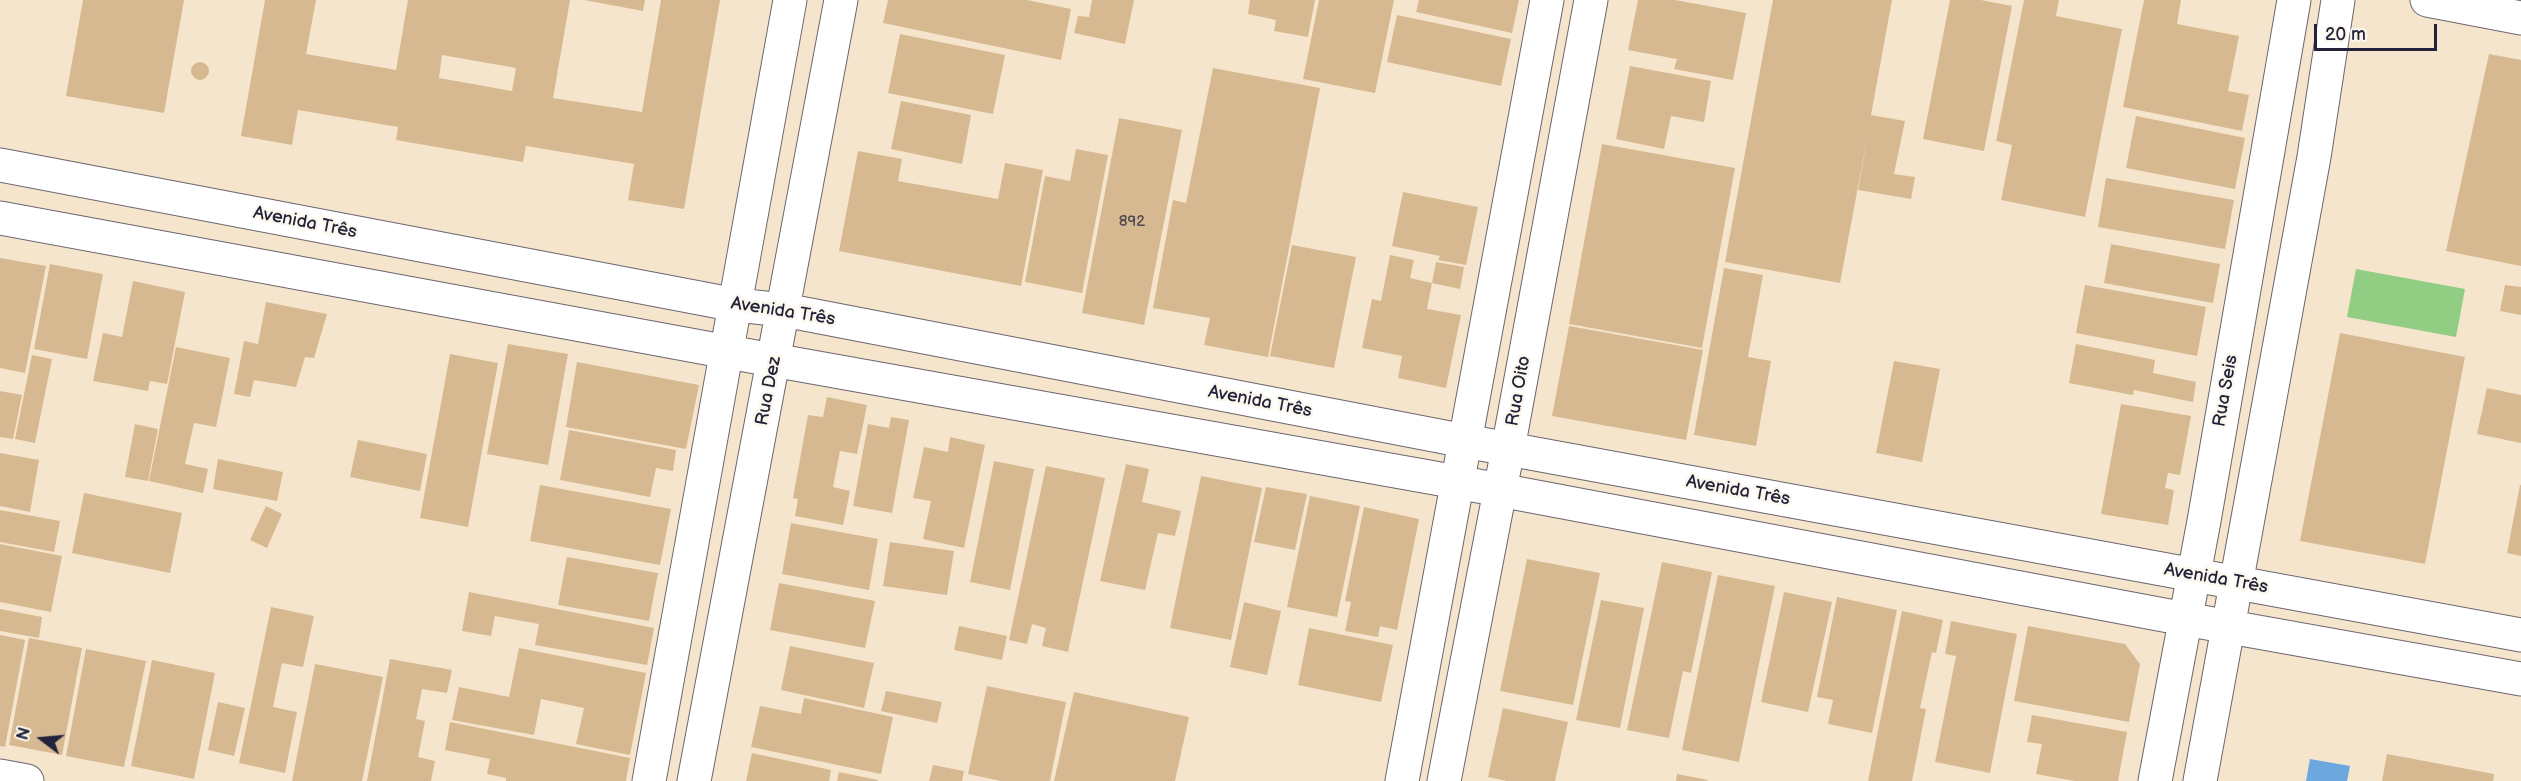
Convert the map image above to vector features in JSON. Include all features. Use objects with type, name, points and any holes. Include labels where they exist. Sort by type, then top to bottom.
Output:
[{"type":"street","points":[[649,781],[790,0]]},
{"type":"street","name":"Rua Dez","points":[[694,781],[841,0]]},
{"type":"street","points":[[1402,781],[1547,0]]},
{"type":"street","name":"Rua Oito","points":[[1444,781],[1509,449],[1591,0]]},
{"type":"street","name":"Rua Seis","points":[[2155,781],[2186,619],[2294,0]]},
{"type":"street","points":[[2200,781],[2312,169],[2338,0]]},
{"type":"street","points":[[2427,0],[2521,18]]},
{"type":"street","name":"Avenida Três","points":[[0,165],[736,305],[784,310],[1465,441],[2521,635]]},
{"type":"street","points":[[0,218],[728,352],[1457,482],[2186,619],[2521,679]]},
{"type":"street","points":[[0,776],[27,781]]},
{"type":"green space","points":[[2356,269],[2465,289],[2456,337],[2347,317]]},
{"type":"water","points":[[2310,759],[2350,766],[2347,781],[2306,781]]},
{"type":"building","points":[[83,0],[184,0],[164,113],[66,96]]},
{"type":"building","points":[[265,0],[316,0],[306,54],[396,70],[408,0],[570,0],[553,98],[642,112],[661,0],[720,0],[684,209],[628,200],[634,164],[526,146],[523,162],[396,140],[398,127],[298,110],[292,145],[241,136]],"holes":[[[442,55],[516,68],[512,91],[439,78]]]},
{"type":"building","points":[[584,0],[645,0],[643,11]]},
{"type":"building","points":[[888,0],[1027,0],[1071,9],[1061,60],[883,23]]},
{"type":"building","points":[[1092,0],[1134,0],[1125,44],[1074,33],[1078,16],[1089,17]]},
{"type":"building","points":[[1250,0],[1315,0],[1308,37],[1274,31],[1276,20],[1248,14]]},
{"type":"building","points":[[1319,0],[1394,0],[1375,93],[1303,79]]},
{"type":"building","points":[[1419,0],[1519,0],[1512,33],[1416,12]]},
{"type":"building","points":[[1638,0],[1675,0],[1746,13],[1733,80],[1674,69],[1677,59],[1628,50]]},
{"type":"building","points":[[1773,0],[1892,0],[1871,115],[1905,121],[1894,174],[1915,177],[1911,199],[1858,190],[1868,133],[1840,283],[1725,262]]},
{"type":"building","points":[[1950,0],[1981,0],[2012,6],[1984,151],[1923,139]]},
{"type":"building","points":[[2024,0],[2059,0],[2056,16],[2122,29],[2085,217],[2001,200],[2012,145],[1996,141]]},
{"type":"building","points":[[2144,0],[2181,0],[2177,24],[2239,36],[2228,91],[2249,95],[2242,131],[2123,107]]},
{"type":"building","points":[[1397,15],[1511,39],[1501,86],[1387,62]]},
{"type":"building","points":[[900,34],[1005,55],[993,114],[888,93]]},
{"type":"building","points":[[2489,54],[2521,60],[2521,266],[2446,251]]},
{"type":"building","points":[[200,62],[206,65],[209,71],[206,77],[200,80],[194,77],[191,71],[194,65]]},
{"type":"building","points":[[1630,66],[1711,81],[1704,122],[1671,116],[1664,149],[1616,139]]},
{"type":"building","points":[[1213,68],[1320,88],[1268,357],[1204,345],[1210,318],[1153,308],[1173,200],[1186,203]]},
{"type":"building","points":[[901,101],[971,115],[962,164],[891,149]]},
{"type":"building","points":[[2136,116],[2245,138],[2235,189],[2126,168]]},
{"type":"building","points":[[1119,118],[1182,130],[1144,325],[1082,313]]},
{"type":"building","points":[[1602,144],[1735,168],[1702,348],[1569,324]]},
{"type":"building","points":[[1076,149],[1108,155],[1082,293],[1025,282],[1045,176],[1070,181]]},
{"type":"building","points":[[858,151],[902,159],[898,181],[998,199],[1005,163],[1043,170],[1021,286],[839,251]]},
{"type":"building","points":[[2106,178],[2234,200],[2225,249],[2098,227]]},
{"type":"building","points":[[1403,192],[1478,207],[1466,265],[1438,260],[1440,256],[1392,246]]},
{"type":"building","points":[[2111,244],[2220,264],[2213,303],[2104,283]]},
{"type":"building","points":[[1292,245],[1356,257],[1334,368],[1270,356]]},
{"type":"building","points":[[1390,255],[1414,260],[1410,278],[1432,283],[1427,309],[1461,315],[1446,388],[1398,378],[1402,356],[1362,348],[1372,299],[1381,301]]},
{"type":"building","points":[[0,258],[46,266],[25,373],[0,368]]},
{"type":"building","points":[[1436,262],[1464,267],[1460,289],[1432,283]]},
{"type":"building","points":[[50,264],[103,274],[87,359],[34,349]]},
{"type":"building","points":[[1724,268],[1763,275],[1748,357],[1771,361],[1756,446],[1694,435]]},
{"type":"building","points":[[133,281],[185,292],[167,384],[150,381],[148,391],[93,381],[103,333],[122,337]]},
{"type":"building","points":[[2085,285],[2206,307],[2197,356],[2076,333]]},
{"type":"building","points":[[2505,285],[2521,287],[2521,315],[2500,311]]},
{"type":"building","points":[[266,302],[327,314],[314,358],[305,357],[296,387],[254,380],[250,397],[234,394],[244,341],[258,344]]},
{"type":"building","points":[[1569,326],[1703,350],[1686,440],[1552,416]]},
{"type":"building","points":[[2340,333],[2465,357],[2425,564],[2300,541]]},
{"type":"building","points":[[508,344],[568,354],[548,465],[487,454]]},
{"type":"building","points":[[2076,344],[2155,360],[2153,373],[2196,382],[2193,402],[2134,390],[2133,395],[2069,383]]},
{"type":"building","points":[[176,347],[230,358],[216,427],[194,423],[185,464],[208,469],[203,493],[149,481]]},
{"type":"building","points":[[450,354],[498,363],[468,527],[420,518]]},
{"type":"building","points":[[32,355],[52,359],[35,443],[15,439]]},
{"type":"building","points":[[1894,361],[1940,369],[1922,462],[1876,453]]},
{"type":"building","points":[[577,362],[699,385],[686,449],[566,427]]},
{"type":"building","points":[[2487,388],[2521,395],[2521,443],[2477,434]]},
{"type":"building","points":[[0,391],[22,395],[13,439],[0,437]]},
{"type":"building","points":[[827,397],[867,405],[857,454],[840,451],[833,487],[850,491],[843,525],[795,516],[798,499],[793,498],[808,415],[823,417]]},
{"type":"building","points":[[2121,404],[2191,416],[2180,475],[2168,473],[2165,488],[2174,490],[2168,525],[2101,514]]},
{"type":"building","points":[[891,417],[909,420],[892,513],[853,506],[868,424],[889,428]]},
{"type":"building","points":[[135,424],[158,429],[148,481],[125,477]]},
{"type":"building","points":[[569,430],[676,450],[673,471],[656,468],[650,497],[560,480]]},
{"type":"building","points":[[950,437],[985,445],[964,548],[923,539],[931,501],[913,498],[924,447],[948,452]]},
{"type":"building","points":[[358,440],[427,454],[420,491],[350,477]]},
{"type":"building","points":[[0,453],[39,460],[30,512],[0,506]]},
{"type":"building","points":[[218,459],[283,472],[277,501],[213,489]]},
{"type":"building","points":[[994,461],[1034,469],[1010,590],[970,582]]},
{"type":"building","points":[[1126,464],[1149,469],[1142,502],[1181,511],[1175,536],[1158,533],[1145,590],[1100,581]]},
{"type":"building","points":[[1046,466],[1105,478],[1068,652],[1042,646],[1046,628],[1032,624],[1027,644],[1009,640]]},
{"type":"building","points":[[1201,476],[1262,488],[1231,640],[1170,628]]},
{"type":"building","points":[[540,485],[671,509],[660,565],[530,541]]},
{"type":"building","points":[[2521,485],[2521,556],[2507,553]]},
{"type":"building","points":[[1266,487],[1307,494],[1295,550],[1254,542]]},
{"type":"building","points":[[84,493],[182,513],[170,573],[72,553]]},
{"type":"building","points":[[1310,496],[1360,506],[1337,617],[1287,607]]},
{"type":"building","points":[[266,506],[282,514],[267,548],[250,540]]},
{"type":"building","points":[[1364,507],[1419,519],[1397,630],[1380,626],[1378,637],[1345,631],[1351,602],[1345,601]]},
{"type":"building","points":[[0,510],[60,521],[54,552],[0,542]]},
{"type":"building","points":[[791,523],[878,539],[869,590],[782,574]]},
{"type":"building","points":[[890,542],[954,551],[947,595],[883,586]]},
{"type":"building","points":[[0,544],[62,556],[51,612],[0,602]]},
{"type":"building","points":[[567,557],[658,573],[649,621],[558,605]]},
{"type":"building","points":[[1527,559],[1600,573],[1573,705],[1500,691]]},
{"type":"building","points":[[1662,562],[1712,572],[1691,673],[1683,671],[1669,738],[1627,730]]},
{"type":"building","points":[[1718,575],[1775,586],[1739,762],[1682,750]]},
{"type":"building","points":[[779,583],[875,601],[865,648],[770,630]]},
{"type":"building","points":[[469,592],[654,628],[647,665],[535,645],[539,624],[495,616],[491,636],[462,631]]},
{"type":"building","points":[[1784,592],[1832,602],[1808,712],[1761,702]]},
{"type":"building","points":[[1837,597],[1897,610],[1872,733],[1828,724],[1833,700],[1817,697]]},
{"type":"building","points":[[1601,600],[1644,608],[1620,728],[1576,720]]},
{"type":"building","points":[[1244,602],[1281,611],[1267,675],[1230,667]]},
{"type":"building","points":[[271,607],[314,616],[303,667],[282,663],[273,707],[297,712],[285,773],[239,763]]},
{"type":"building","points":[[0,609],[42,617],[39,638],[0,631]]},
{"type":"building","points":[[1902,611],[1943,620],[1936,653],[1932,652],[1920,708],[1926,709],[1912,781],[1868,781]]},
{"type":"building","points":[[1951,621],[2017,634],[1990,773],[1935,762],[1956,656],[1945,654]]},
{"type":"building","points":[[959,626],[1007,636],[1002,660],[954,650]]},
{"type":"building","points":[[2028,626],[2125,644],[2140,664],[2129,722],[2014,701]]},
{"type":"building","points":[[1309,628],[1393,645],[1381,702],[1298,685]]},
{"type":"building","points":[[0,635],[25,640],[5,747],[0,746]]},
{"type":"building","points":[[29,638],[82,648],[62,755],[9,745]]},
{"type":"building","points":[[790,646],[874,663],[864,708],[781,690]]},
{"type":"building","points":[[519,648],[646,673],[630,755],[576,744],[584,708],[541,699],[534,735],[452,720],[459,687],[509,697]]},
{"type":"building","points":[[86,649],[146,661],[124,767],[66,756]]},
{"type":"building","points":[[390,659],[452,670],[447,693],[422,689],[416,719],[425,721],[418,757],[435,761],[431,781],[367,781]]},
{"type":"building","points":[[152,660],[215,673],[194,779],[131,766]]},
{"type":"building","points":[[315,664],[383,677],[362,781],[292,781]]},
{"type":"building","points":[[987,686],[1066,702],[1050,781],[1001,781],[968,774]]},
{"type":"building","points":[[886,691],[942,702],[937,723],[881,711]]},
{"type":"building","points":[[1074,692],[1189,717],[1175,781],[1054,781]]},
{"type":"building","points":[[804,698],[893,717],[881,774],[751,747],[760,706],[801,714]]},
{"type":"building","points":[[218,702],[245,708],[234,756],[208,750]]},
{"type":"building","points":[[1503,708],[1568,722],[1555,781],[1507,781],[1488,777]]},
{"type":"building","points":[[2032,715],[2127,732],[2118,781],[2075,781],[2036,774],[2042,744],[2027,742]]},
{"type":"building","points":[[450,722],[630,758],[626,781],[506,781],[506,778],[487,774],[490,759],[445,750]]},
{"type":"building","points":[[752,753],[831,770],[829,781],[746,781]]},
{"type":"building","points":[[2387,754],[2494,774],[2493,781],[2382,781]]},
{"type":"building","points":[[933,765],[964,771],[962,781],[929,781]]},
{"type":"building","points":[[839,772],[878,780],[878,781],[837,781]]},
{"type":"building","points":[[1677,774],[1708,780],[1676,781]]}]
